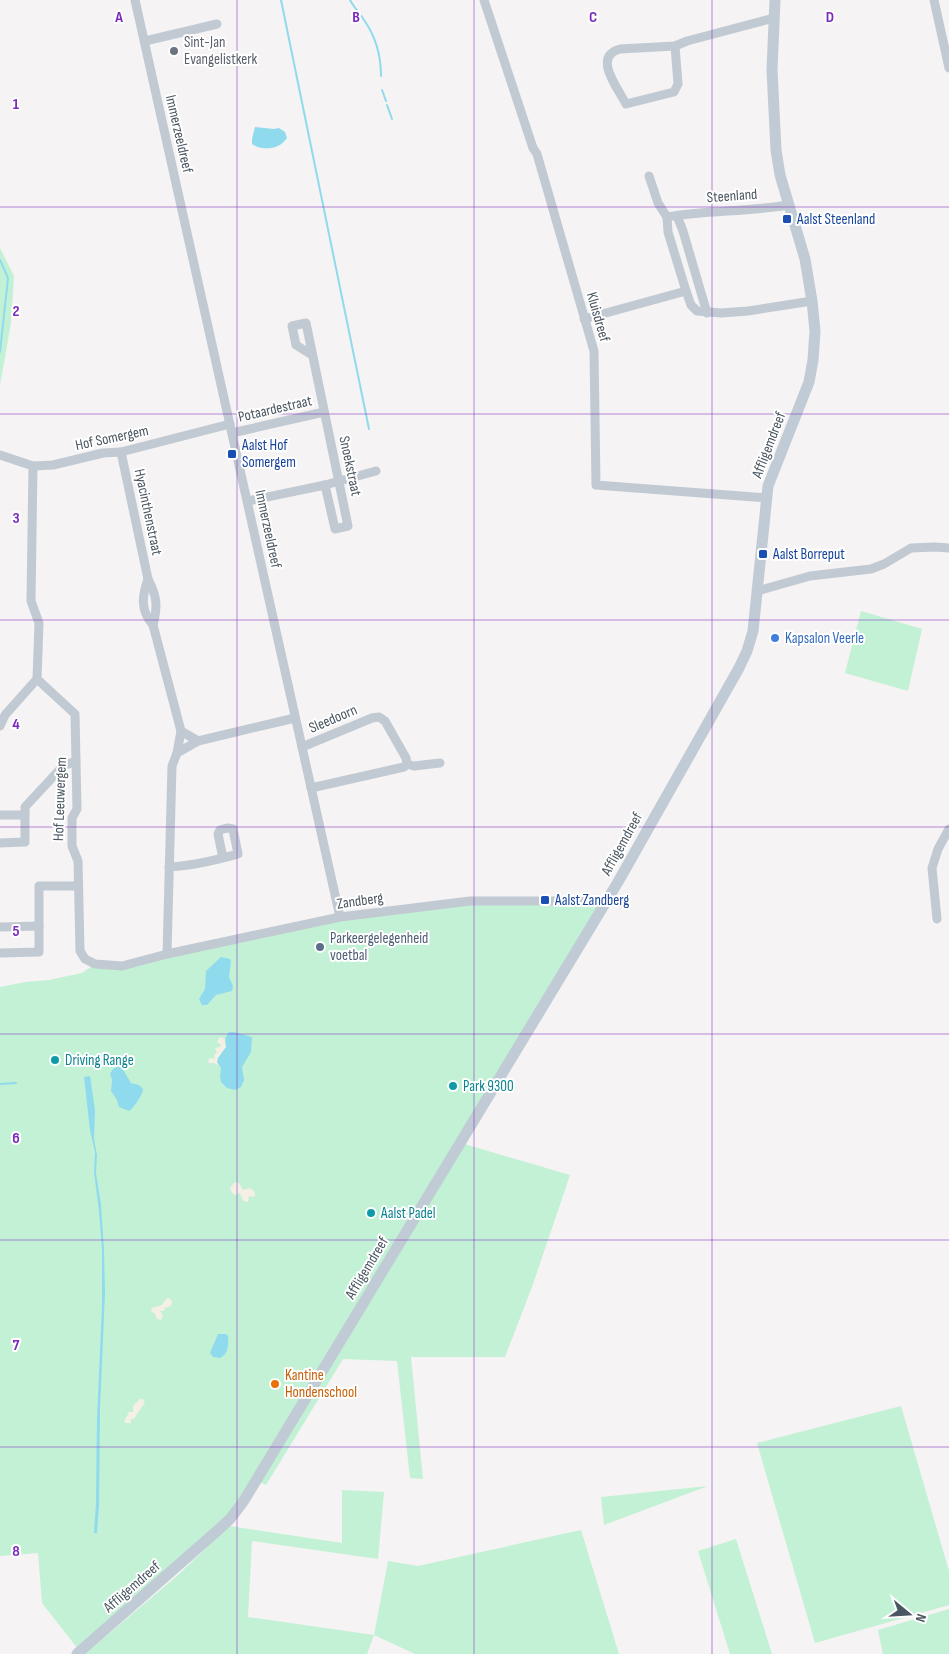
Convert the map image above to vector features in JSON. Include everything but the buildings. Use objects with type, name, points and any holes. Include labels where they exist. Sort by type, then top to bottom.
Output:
[{"type":"street","name":"Immerzeeldreef","points":[[135,0],[340,917]]},
{"type":"street","name":"Kluisdreef","points":[[484,0],[533,148],[537,154],[594,351],[596,485],[767,498]]},
{"type":"street","name":"Affligemdreef","points":[[77,1654],[217,1531],[230,1519],[243,1502],[607,902],[747,651],[753,631],[768,486],[808,382],[813,360],[815,331],[805,259],[780,175],[776,150],[772,70],[775,0]]},
{"type":"street","points":[[934,0],[949,68]]},
{"type":"street","points":[[675,46],[678,84],[674,92],[626,104],[606,68],[608,56],[613,51],[675,46],[687,41],[774,18]]},
{"type":"street","points":[[144,41],[217,24]]},
{"type":"street","points":[[649,176],[658,203],[672,216],[686,240],[707,313]]},
{"type":"street","name":"Steenland","points":[[672,216],[788,205]]},
{"type":"street","points":[[672,216],[668,232],[691,305],[697,311],[707,313],[748,311],[812,301]]},
{"type":"street","points":[[584,320],[686,291]]},
{"type":"street","name":"Snoekstraat","points":[[312,355],[348,526],[335,529],[325,485]]},
{"type":"street","name":"Potaardestraat","points":[[231,428],[324,412]]},
{"type":"street","name":"Hof Somergem","points":[[0,455],[33,466],[53,465],[103,453],[121,452],[231,428]]},
{"type":"street","name":"Hyacinthenstraat","points":[[121,452],[148,579],[154,591],[158,609],[153,625]]},
{"type":"street","points":[[0,726],[5,715],[37,679],[39,624],[31,601],[33,466]]},
{"type":"street","points":[[248,501],[340,482],[376,471]]},
{"type":"street","points":[[757,591],[810,576],[871,569],[884,564],[911,548],[949,548]]},
{"type":"street","name":"Hyacinthenstraat","points":[[148,579],[142,596],[147,618],[153,625],[182,731],[172,766],[166,954]]},
{"type":"street","name":"Hof Leeuwergem","points":[[37,679],[75,714],[77,808],[72,818],[72,846],[78,861],[80,952],[85,959],[95,964],[122,966]]},
{"type":"street","name":"Sleedoorn","points":[[302,748],[365,721],[379,717],[385,721],[406,758],[407,764]]},
{"type":"street","points":[[177,753],[198,741],[296,718]]},
{"type":"street","points":[[182,731],[198,741]]},
{"type":"street","points":[[0,843],[26,842],[25,807],[63,766],[76,761]]},
{"type":"street","points":[[311,788],[397,769],[407,764],[414,766],[440,763]]},
{"type":"street","points":[[0,815],[25,814]]},
{"type":"street","points":[[937,919],[932,868],[938,849],[949,828]]},
{"type":"street","points":[[169,867],[184,867],[223,858]]},
{"type":"street","points":[[0,953],[38,952],[39,886],[78,886]]},
{"type":"street","name":"Zandberg","points":[[122,966],[166,954],[340,917],[470,901],[607,902]]},
{"type":"street","points":[[0,927],[39,926]]},
{"type":"green space","points":[[0,248],[14,276],[11,323],[0,385]]},
{"type":"green space","points":[[861,611],[922,629],[908,691],[845,673]]},
{"type":"green space","points":[[470,901],[607,901],[461,1143],[570,1175],[532,1287],[505,1357],[411,1357],[423,1479],[410,1478],[397,1361],[343,1359],[266,1485],[259,1482],[217,1531],[78,1649],[42,1603],[38,1553],[0,1556],[0,987],[82,973],[95,964],[122,966],[340,917]]},
{"type":"green space","points":[[901,1406],[949,1571],[949,1605],[815,1643],[757,1443]]},
{"type":"green space","points":[[708,1486],[604,1525],[601,1497]]},
{"type":"green space","points":[[342,1490],[384,1492],[378,1559],[252,1541],[248,1617],[374,1635],[367,1654],[85,1654],[177,1576],[229,1526],[342,1543]]},
{"type":"green space","points":[[581,1530],[619,1654],[415,1654],[374,1635],[388,1561],[418,1566]]},
{"type":"green space","points":[[736,1539],[772,1654],[730,1654],[698,1551]]},
{"type":"green space","points":[[949,1609],[949,1654],[883,1654],[878,1630]]},
{"type":"sand","points":[[220,1037],[225,1039],[226,1047],[217,1062],[219,1065],[209,1063],[210,1058],[215,1059],[214,1055],[217,1053],[215,1048],[221,1045],[217,1042]]},
{"type":"sand","points":[[235,1182],[239,1183],[243,1190],[250,1188],[254,1191],[254,1197],[249,1196],[248,1202],[243,1201],[240,1193],[233,1194],[230,1188]]},
{"type":"sand","points":[[169,1298],[172,1301],[171,1306],[165,1308],[164,1311],[160,1311],[163,1316],[161,1320],[157,1319],[151,1311],[152,1308],[162,1305]]},
{"type":"sand","points":[[140,1399],[143,1399],[145,1403],[135,1418],[131,1419],[131,1423],[124,1422],[129,1412],[133,1412],[133,1406]]},
{"type":"water","points":[[255,127],[279,128],[285,132],[287,138],[275,147],[261,148],[252,144]]},
{"type":"water","points":[[221,957],[231,961],[229,977],[233,986],[232,991],[216,995],[207,1005],[202,1005],[199,999],[205,989],[206,971]]},
{"type":"water","points":[[229,1032],[252,1037],[251,1052],[242,1067],[244,1080],[241,1087],[235,1090],[227,1088],[221,1082],[221,1068],[217,1062],[226,1047],[225,1039]]},
{"type":"water","points":[[118,1066],[122,1068],[131,1083],[139,1085],[143,1089],[138,1101],[129,1111],[119,1107],[111,1091],[112,1080],[110,1074]]},
{"type":"water","points":[[90,1076],[95,1110],[94,1139],[97,1155],[96,1173],[101,1205],[105,1293],[97,1533],[94,1533],[102,1306],[102,1249],[94,1172],[95,1152],[90,1130],[84,1077]]},
{"type":"water","points":[[218,1334],[226,1334],[228,1336],[227,1349],[220,1358],[213,1357],[210,1353]]},
{"type":"waterway","points":[[281,0],[369,429]]},
{"type":"waterway","points":[[350,0],[375,40],[379,54],[381,76]]},
{"type":"waterway","points":[[382,90],[386,101]]},
{"type":"waterway","points":[[387,105],[392,119]]},
{"type":"waterway","points":[[0,260],[8,278],[0,352]]},
{"type":"waterway","points":[[0,1084],[16,1083]]},
{"type":"place","name":"Sint-Jan Evangelistkerk","points":[[174,51]]},
{"type":"place","name":"Aalst Steenland","points":[[787,219]]},
{"type":"place","name":"Aalst Hof Somergem","points":[[232,454]]},
{"type":"place","name":"Aalst Borreput","points":[[763,554]]},
{"type":"place","name":"Kapsalon Veerle","points":[[775,638]]},
{"type":"place","name":"Aalst Zandberg","points":[[545,900]]},
{"type":"place","name":"Parkeergelegenheid voetbal","points":[[320,947]]},
{"type":"place","name":"Driving Range","points":[[55,1060]]},
{"type":"place","name":"Park 9300","points":[[453,1086]]},
{"type":"place","name":"Aalst Padel","points":[[371,1213]]},
{"type":"place","name":"Kantine Hondenschool","points":[[275,1384]]}]
